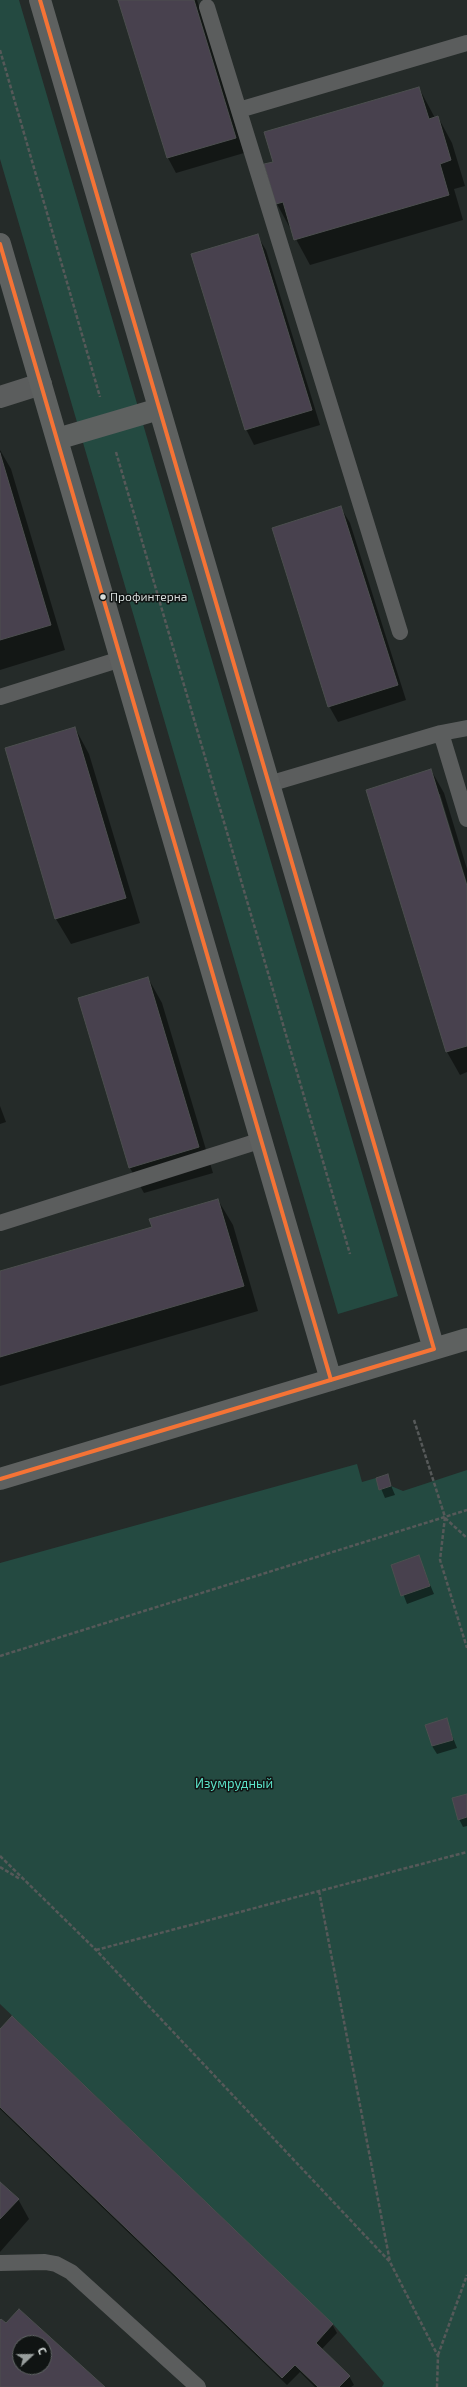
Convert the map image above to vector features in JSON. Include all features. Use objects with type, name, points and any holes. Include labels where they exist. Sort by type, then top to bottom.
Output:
[{"type":"street","points":[[40,0],[434,1349]]},
{"type":"street","points":[[0,244],[331,1380]]},
{"type":"street","points":[[0,397],[41,384]]},
{"type":"street","points":[[57,439],[159,409]]},
{"type":"street","points":[[0,1479],[467,1339]]},
{"type":"lane","points":[[207,7],[400,632]]},
{"type":"lane","points":[[239,110],[467,43]]},
{"type":"lane","points":[[0,697],[121,659]]},
{"type":"lane","points":[[269,784],[441,733],[467,728]]},
{"type":"lane","points":[[441,733],[467,819]]},
{"type":"lane","points":[[0,1223],[262,1140]]},
{"type":"lane","points":[[0,2263],[45,2262],[56,2264],[71,2272],[198,2387]]},
{"type":"path","points":[[0,50],[350,1254]]},
{"type":"path","points":[[414,1420],[444,1517],[440,1560],[467,1648]]},
{"type":"path","points":[[0,1656],[467,1510]]},
{"type":"path","points":[[444,1517],[467,1538]]},
{"type":"path","points":[[96,1950],[467,1852]]},
{"type":"path","points":[[0,1856],[96,1950],[390,2262]]},
{"type":"path","points":[[0,1867],[25,1881]]},
{"type":"path","points":[[319,1891],[390,2262],[438,2356]]},
{"type":"path","points":[[436,2387],[438,2356],[467,2276]]},
{"type":"green space","points":[[0,0],[19,0],[398,1296],[338,1314],[0,159]]},
{"type":"green space","name":"Изумрудный","points":[[357,1464],[362,1482],[376,1478],[379,1490],[391,1486],[403,1491],[467,1470],[467,2387],[382,2387],[384,2383],[333,2324],[0,2004],[0,1563]]},
{"type":"building","points":[[118,0],[194,0],[236,138],[167,158]]},
{"type":"building","points":[[419,87],[429,119],[438,116],[451,160],[440,164],[449,195],[294,240],[283,202],[276,204],[264,164],[273,162],[264,132]]},
{"type":"building","points":[[258,234],[312,410],[245,430],[191,254]]},
{"type":"building","points":[[0,453],[51,625],[0,640]]},
{"type":"building","points":[[341,506],[398,685],[328,707],[272,528]]},
{"type":"building","points":[[75,727],[126,898],[55,919],[5,748]]},
{"type":"building","points":[[431,769],[467,886],[467,1046],[446,1052],[366,790]]},
{"type":"building","points":[[148,977],[199,1147],[129,1168],[78,998]]},
{"type":"building","points":[[218,1199],[244,1286],[0,1357],[0,1271],[152,1227],[149,1219]]},
{"type":"building","points":[[388,1474],[391,1486],[379,1490],[376,1478]]},
{"type":"building","points":[[419,1555],[430,1586],[401,1596],[391,1565]]},
{"type":"building","points":[[447,1718],[453,1740],[432,1746],[425,1725]]},
{"type":"building","points":[[467,1794],[467,1817],[458,1820],[452,1798]]},
{"type":"building","points":[[12,2016],[333,2324],[316,2343],[350,2376],[339,2387],[318,2387],[295,2365],[282,2378],[0,2107],[0,2029]]},
{"type":"building","points":[[0,2182],[19,2199],[0,2219]]},
{"type":"building","points":[[19,2309],[48,2335],[12,2335],[12,2375],[52,2375],[52,2339],[105,2387],[0,2387],[1,2319],[6,2323]]},
{"type":"transit line","points":[[0,1479],[434,1349],[40,0]]},
{"type":"transit line","points":[[0,244],[331,1380]]},
{"type":"place","name":"Профинтерна","points":[[103,597]]}]
